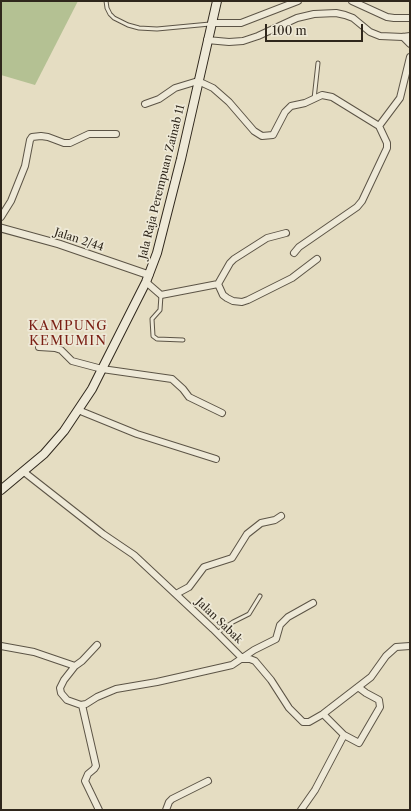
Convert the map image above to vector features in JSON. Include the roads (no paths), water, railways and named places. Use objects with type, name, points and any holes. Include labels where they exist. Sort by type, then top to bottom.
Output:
[{"type":"main road","name":"Jala Raja Perempuan Zainab 11","points":[[1,490],[24,472],[52,446],[78,410],[102,369],[147,278],[157,253],[181,160],[217,1]]},
{"type":"street","points":[[212,24],[241,23],[298,1]]},
{"type":"street","points":[[352,1],[387,17],[410,18]]},
{"type":"street","points":[[208,40],[229,42],[243,41],[306,15],[329,13],[350,17],[370,32],[380,36],[402,38],[410,36]]},
{"type":"street","points":[[402,38],[410,44]]},
{"type":"street","points":[[379,126],[400,98],[410,57]]},
{"type":"street","points":[[145,104],[159,99],[175,88],[198,82],[213,88],[229,102],[254,131],[262,136],[273,135],[285,112],[291,106],[305,103],[322,95],[332,97],[379,126],[387,143],[387,148],[362,200],[357,207],[299,247],[294,253]]},
{"type":"street","points":[[1,217],[11,200],[25,166],[30,140],[32,137],[48,137],[64,143],[75,141],[89,134],[116,134]]},
{"type":"street","name":"Jalan 2/44","points":[[1,228],[59,244],[147,278]]},
{"type":"street","points":[[147,278],[161,295],[218,284],[234,259],[267,238],[286,232]]},
{"type":"street","points":[[218,284],[223,295],[233,301],[242,302],[292,278],[317,259]]},
{"type":"street","points":[[39,347],[61,350],[72,361],[102,369],[172,379],[184,389],[189,397],[222,413]]},
{"type":"street","points":[[78,410],[137,434],[216,459]]},
{"type":"street","name":"Jalan Sabak","points":[[24,472],[103,534],[134,555],[243,658],[255,661],[261,667],[289,708],[303,722],[309,722],[323,714],[371,677],[386,656],[395,648],[410,646]]},
{"type":"street","points":[[176,594],[189,587],[204,567],[232,558],[247,534],[261,523],[275,520],[281,516]]},
{"type":"street","points":[[97,645],[82,661],[75,666],[62,684],[60,694],[67,700],[82,705],[116,690],[232,665],[254,650],[276,639],[280,625],[288,618],[313,603]]},
{"type":"street","points":[[1,646],[34,652],[75,666]]},
{"type":"street","points":[[323,714],[344,734],[358,743],[361,742],[380,707],[379,700],[358,687]]},
{"type":"street","points":[[82,705],[96,766],[86,777],[85,781],[99,810]]},
{"type":"street","points":[[301,810],[315,790],[344,734]]},
{"type":"street","points":[[166,810],[167,805],[172,799],[208,781]]},
{"type":"lane","points":[[106,1],[107,8],[114,18],[128,25],[139,28],[157,29],[212,24]]},
{"type":"lane","points":[[314,99],[318,63]]},
{"type":"lane","points":[[161,295],[160,310],[152,319],[153,336],[157,339],[183,340]]},
{"type":"lane","points":[[217,633],[233,622],[249,614],[260,596]]},
{"type":"district","name":"KAMPUNG KEMUMIN","points":[[68,334]]}]
